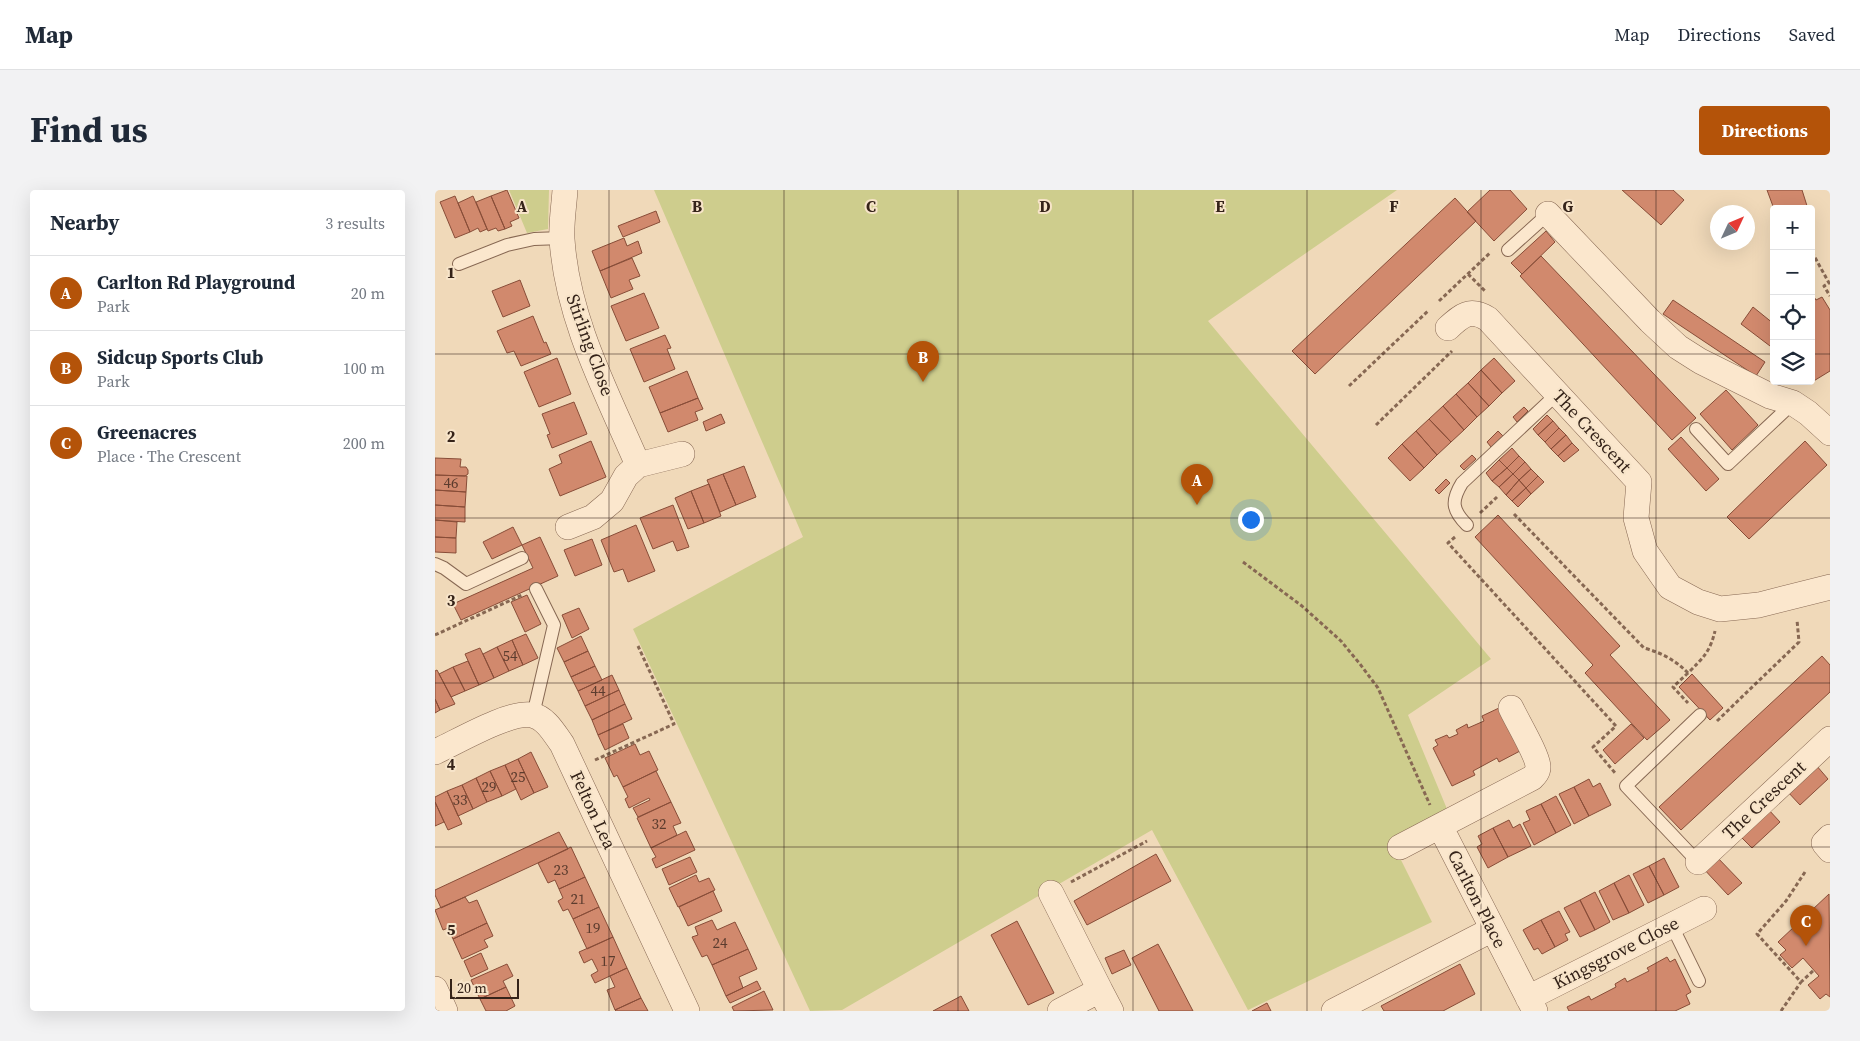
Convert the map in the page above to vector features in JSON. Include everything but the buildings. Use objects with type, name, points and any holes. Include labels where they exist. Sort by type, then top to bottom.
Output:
[{"type":"street","name":"Stirling Close","points":[[565,190],[562,238],[569,290],[582,335],[638,465]]},
{"type":"street","points":[[1548,214],[1650,321],[1678,347],[1700,361],[1770,396],[1793,403],[1830,432]]},
{"type":"street","name":"The Crescent","points":[[1448,328],[1461,316],[1478,313],[1488,319],[1639,482],[1636,518],[1645,551],[1670,587],[1699,602],[1721,609],[1759,605],[1830,587]]},
{"type":"street","points":[[568,527],[593,517],[612,501],[626,476],[638,465],[682,454]]},
{"type":"street","points":[[1400,847],[1532,778],[1537,773],[1538,766],[1535,756],[1511,708]]},
{"type":"street","points":[[435,752],[515,715],[533,715]]},
{"type":"street","name":"Felton Lea","points":[[533,715],[548,723],[562,744],[687,1011]]},
{"type":"street","name":"The Crescent","points":[[1698,862],[1830,739]]},
{"type":"street","name":"Carlton Place","points":[[1440,826],[1531,1004]]},
{"type":"street","points":[[1830,837],[1824,843],[1830,850]]},
{"type":"street","points":[[1051,893],[1105,1001],[1060,1011]]},
{"type":"street","name":"Kingsgrove Close","points":[[1531,1004],[1704,909]]},
{"type":"street","points":[[1334,1011],[1493,929]]},
{"type":"street","points":[[435,989],[445,1011]]},
{"type":"lane","points":[[1502,249],[1548,214]]},
{"type":"lane","points":[[459,264],[507,246],[534,239],[562,238]]},
{"type":"lane","points":[[1467,526],[1459,517],[1454,506],[1455,495],[1462,483],[1557,393]]},
{"type":"lane","points":[[1696,429],[1728,464],[1793,403]]},
{"type":"lane","points":[[435,564],[444,568],[466,584],[522,558]]},
{"type":"lane","points":[[533,715],[554,625],[536,589]]},
{"type":"lane","points":[[1698,862],[1626,786],[1700,715]]},
{"type":"lane","points":[[1671,926],[1699,981]]},
{"type":"path","points":[[1349,386],[1502,249]]},
{"type":"path","points":[[1815,257],[1829,283],[1824,286],[1830,296]]},
{"type":"path","points":[[1497,497],[1448,544],[1616,726],[1593,747],[1626,786]]},
{"type":"path","points":[[1514,514],[1645,648],[1661,653],[1688,673]]},
{"type":"path","points":[[1243,562],[1302,606],[1341,641],[1378,688],[1440,826]]},
{"type":"path","points":[[435,635],[536,589]]},
{"type":"path","points":[[1711,727],[1799,642],[1795,597]]},
{"type":"path","points":[[1700,715],[1673,687],[1706,656],[1712,644],[1721,609]]},
{"type":"path","points":[[574,770],[674,724],[638,646]]},
{"type":"path","points":[[1051,893],[1147,841]]},
{"type":"path","points":[[1801,982],[1757,934],[1786,902],[1805,872]]},
{"type":"path","points":[[1781,1011],[1801,982],[1813,970]]},
{"type":"shaded area","points":[[509,190],[549,190],[548,229],[527,233]]},
{"type":"shaded area","points":[[654,190],[1397,190],[1208,321],[1491,659],[1408,715],[1447,809],[1391,840],[1432,922],[1248,1010],[1152,830],[842,1010],[810,1011],[633,629],[803,537]]},
{"type":"place","name":"Sidcup Sports Club","points":[[923,382]]},
{"type":"place","name":"Carlton Rd Playground","points":[[1197,505]]},
{"type":"place","name":"Greenacres","points":[[1806,946]]}]
